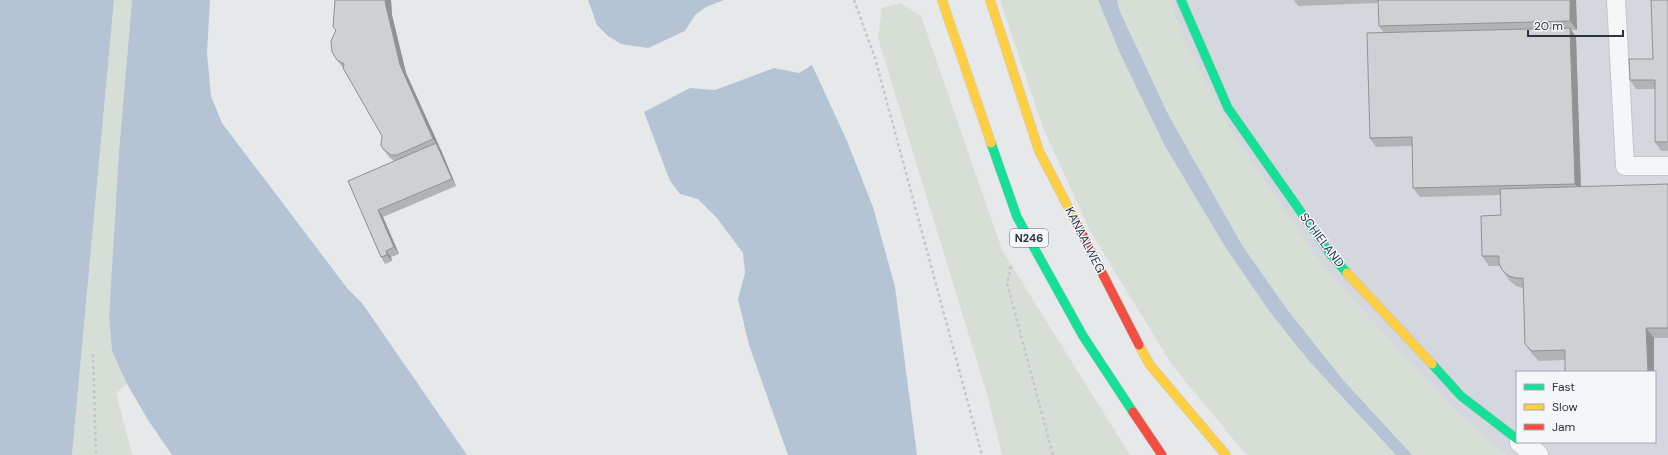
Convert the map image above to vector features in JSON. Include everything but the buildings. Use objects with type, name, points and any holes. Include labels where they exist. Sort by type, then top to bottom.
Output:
[{"type":"street","name":"N246","points":[[942,0],[1018,217],[1082,336],[1162,455]]},
{"type":"street","name":"KANAALWEG","points":[[990,0],[1039,151],[1150,364],[1226,455]]},
{"type":"street","name":"SCHIELAND","points":[[1181,0],[1228,108],[1331,255],[1461,396],[1516,438]]},
{"type":"street","points":[[1522,443],[1537,455]]},
{"type":"lane","points":[[1616,0],[1624,166],[1668,166]]},
{"type":"path","points":[[854,0],[875,58],[982,455]]},
{"type":"path","points":[[1023,227],[1007,283],[1053,455]]},
{"type":"path","points":[[93,354],[96,455]]},
{"type":"shaded area","points":[[114,0],[132,0],[119,151],[109,317],[112,351],[127,384],[116,393],[132,455],[72,455]]},
{"type":"shaded area","points":[[1000,0],[1098,0],[1119,51],[1226,248],[1269,311],[1309,361],[1396,455],[1248,455],[1244,452],[1172,365],[1090,231],[1042,125]]},
{"type":"shaded area","points":[[1098,0],[1668,0],[1668,455],[1396,455]]},
{"type":"shaded area","points":[[1117,0],[1170,0],[1185,41],[1232,132],[1324,268],[1457,412],[1506,455],[1412,455],[1344,381],[1286,308],[1242,245],[1169,116],[1120,12]]},
{"type":"shaded area","points":[[901,3],[921,16],[1002,250],[1130,455],[1002,455],[986,391],[878,38],[882,8]]},
{"type":"water","points":[[0,0],[114,0],[72,455],[0,455]]},
{"type":"water","points":[[132,0],[210,0],[207,53],[211,96],[222,123],[347,288],[362,303],[467,455],[172,455],[148,420],[127,384],[112,351],[109,317],[119,151]]},
{"type":"water","points":[[588,0],[724,0],[706,7],[695,15],[685,31],[648,48],[621,44],[608,36],[597,25]]},
{"type":"water","points":[[1098,0],[1117,0],[1120,12],[1169,116],[1242,245],[1286,308],[1344,381],[1412,455],[1396,455],[1309,361],[1269,311],[1226,248],[1165,146],[1119,51]]},
{"type":"water","points":[[812,65],[847,141],[873,207],[895,287],[917,455],[788,455],[749,345],[738,299],[745,273],[743,253],[717,218],[698,199],[680,194],[670,181],[644,112],[690,88],[715,90],[774,68],[799,73]]},
{"type":"traffic: fast","points":[[1181,0],[1228,108],[1331,255],[1347,273]]},
{"type":"traffic: fast","points":[[991,143],[1017,217],[1083,336],[1133,412]]},
{"type":"traffic: fast","points":[[1432,364],[1461,396],[1516,438]]},
{"type":"traffic: slow","points":[[942,0],[991,143]]},
{"type":"traffic: slow","points":[[990,0],[1039,151],[1076,222]]},
{"type":"traffic: slow","points":[[1347,273],[1432,364]]},
{"type":"traffic: slow","points":[[1139,345],[1150,365],[1226,455]]},
{"type":"traffic: jam","points":[[1076,222],[1139,345]]},
{"type":"traffic: jam","points":[[1133,412],[1162,455]]}]
